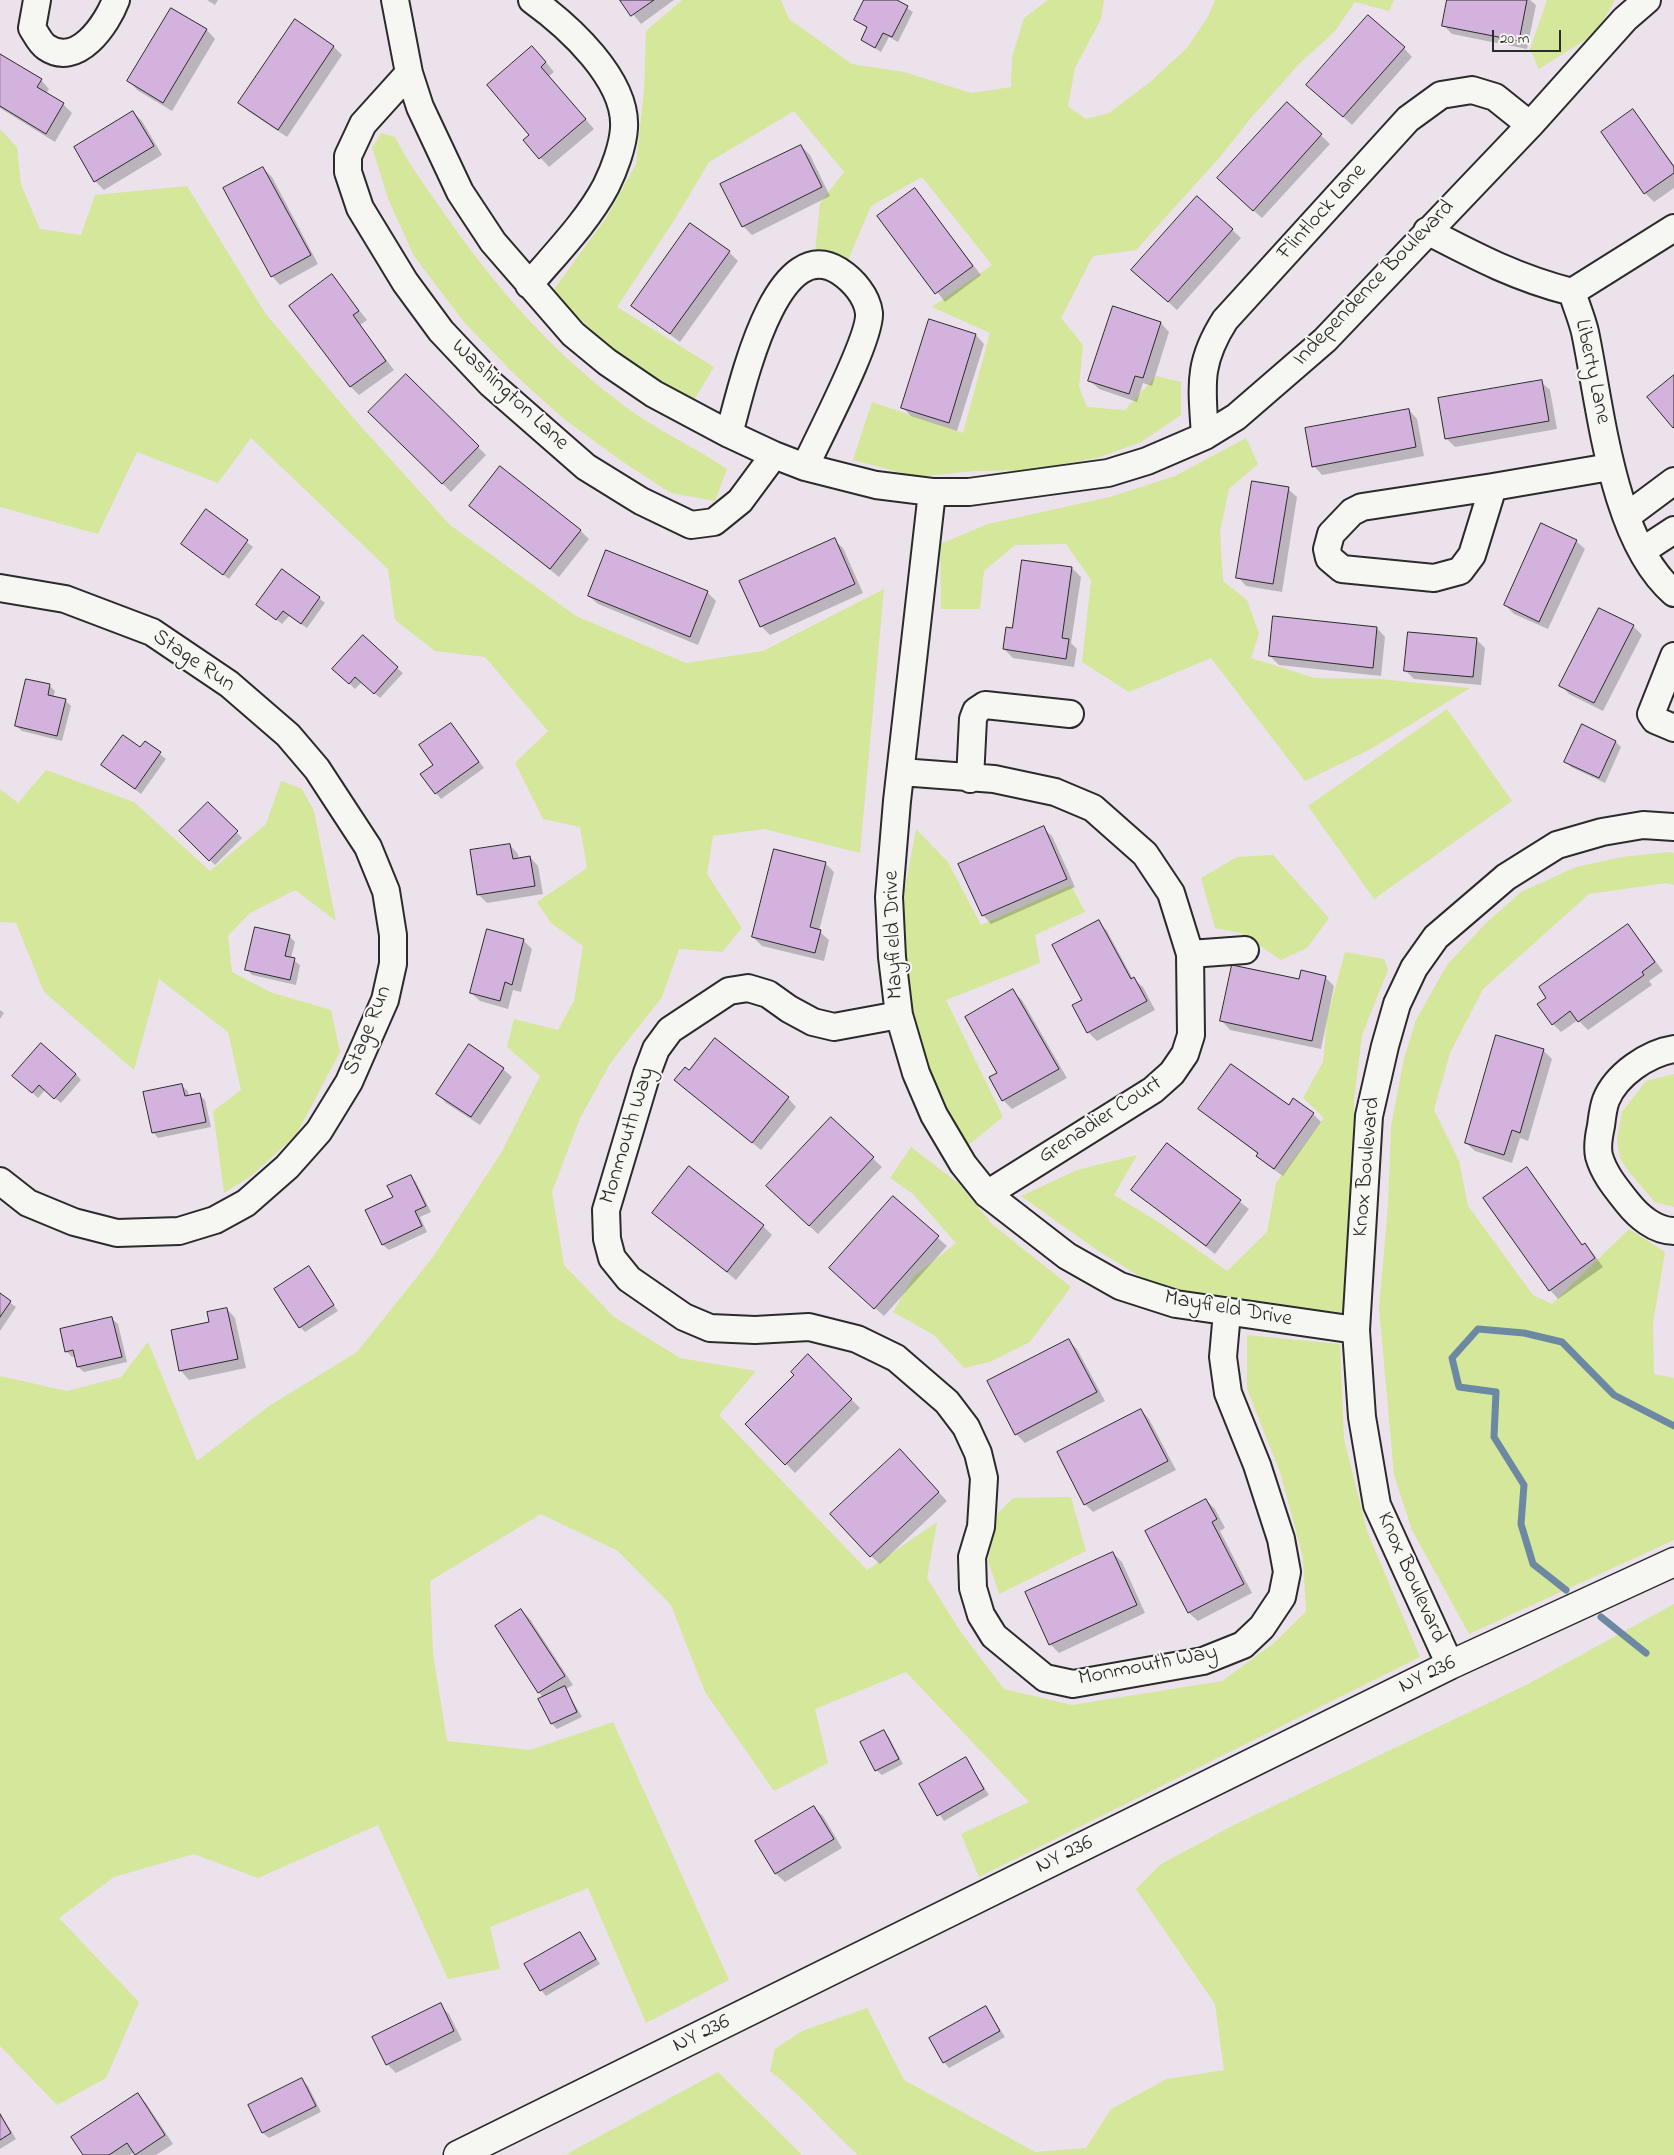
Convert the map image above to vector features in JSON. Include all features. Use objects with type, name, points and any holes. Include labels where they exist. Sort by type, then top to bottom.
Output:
[{"type":"main road","name":"NY 236","points":[[458,2155],[1450,1665],[1674,1562]]},
{"type":"street","points":[[37,0],[32,28],[45,46],[57,52],[70,52],[99,32],[109,18],[116,0]]},
{"type":"street","name":"Independence Boulevard","points":[[394,0],[409,73],[420,106],[460,192],[493,242],[573,334],[607,362],[654,394],[728,434],[774,455],[805,467],[876,485],[932,492],[970,492],[1108,473],[1147,461],[1205,436],[1236,417],[1325,340],[1530,125],[1625,20],[1648,0]]},
{"type":"street","points":[[529,285],[591,209],[606,186],[616,162],[624,128],[622,112],[613,86],[596,60],[582,42],[556,17],[532,0]]},
{"type":"street","name":"Washington Lane","points":[[409,73],[363,124],[348,156],[348,172],[360,208],[405,282],[441,331],[491,384],[586,467],[641,501],[691,525],[714,522],[740,501],[774,455]]},
{"type":"street","name":"Flintlock Lane","points":[[1205,436],[1202,382],[1204,364],[1212,342],[1226,320],[1408,119],[1441,95],[1472,90],[1495,97],[1530,125]]},
{"type":"street","points":[[1572,292],[1674,228]]},
{"type":"street","name":"Liberty Lane","points":[[1427,231],[1500,269],[1537,283],[1572,292],[1585,330],[1610,467],[1627,516],[1642,551],[1655,573],[1674,592]]},
{"type":"street","points":[[728,434],[758,336],[775,297],[792,276],[806,266],[826,265],[839,272],[861,290],[869,314],[860,348],[805,467]]},
{"type":"street","points":[[1493,487],[1472,555],[1460,571],[1434,578],[1351,570],[1342,569],[1329,558],[1327,549],[1332,534],[1352,512],[1362,507],[1610,467]]},
{"type":"street","points":[[1627,516],[1674,481]]},
{"type":"street","name":"Mayfield Drive","points":[[932,492],[901,772],[896,801],[889,897],[892,957],[899,1015],[916,1073],[934,1115],[963,1164],[987,1194],[1067,1256],[1120,1286],[1176,1304],[1356,1330]]},
{"type":"street","points":[[1642,551],[1674,530]]},
{"type":"street","name":"Stage Run","points":[[0,588],[65,599],[152,632],[229,684],[288,735],[318,769],[368,847],[386,891],[393,944],[392,964],[385,1000],[349,1082],[319,1132],[286,1167],[246,1203],[215,1220],[178,1231],[117,1233],[74,1222],[28,1203],[0,1181]]},
{"type":"street","points":[[1674,656],[1651,714],[1655,720],[1674,728]]},
{"type":"street","points":[[970,779],[973,720],[976,711],[984,705],[1070,714]]},
{"type":"street","name":"Grenadier Court","points":[[901,772],[970,779],[994,779],[1055,792],[1093,808],[1145,854],[1171,894],[1190,954],[1191,1035],[1185,1054],[1172,1073],[1153,1090],[987,1194]]},
{"type":"street","name":"Knox Boulevard","points":[[1450,1665],[1377,1505],[1362,1417],[1356,1330],[1369,1116],[1397,1004],[1414,968],[1436,937],[1506,876],[1557,845],[1602,832],[1643,825],[1674,827]]},
{"type":"street","points":[[1190,954],[1245,950]]},
{"type":"street","name":"Monmouth Way","points":[[899,1015],[834,1027],[813,1022],[790,1010],[768,994],[748,988],[729,991],[670,1030],[656,1049],[647,1073],[606,1210],[607,1239],[612,1258],[629,1279],[684,1317],[710,1328],[755,1330],[809,1327],[858,1339],[896,1358],[947,1402],[966,1427],[978,1453],[984,1478],[982,1518],[972,1557],[973,1588],[981,1615],[994,1636],[1045,1678],[1073,1684],[1203,1661],[1243,1645],[1262,1627],[1282,1597],[1287,1572],[1281,1539],[1257,1465],[1228,1393],[1223,1357],[1227,1312]]},
{"type":"street","points":[[1674,1049],[1656,1054],[1636,1066],[1617,1082],[1606,1100],[1598,1137],[1599,1156],[1611,1182],[1632,1208],[1651,1224],[1674,1231]]},
{"type":"green space","points":[[682,0],[781,0],[789,19],[852,64],[904,72],[971,93],[1011,87],[1012,57],[1024,18],[1048,0],[1104,0],[1101,19],[1075,68],[1068,106],[1086,119],[1109,113],[1150,82],[1187,48],[1209,15],[1215,0],[1394,0],[1389,11],[1355,2],[1335,31],[1298,65],[1250,119],[1220,157],[1136,250],[1093,256],[1061,318],[1083,345],[1079,387],[1087,407],[1125,410],[1156,376],[1181,382],[1181,415],[1141,442],[1097,458],[1033,470],[975,471],[917,477],[853,460],[872,402],[963,433],[990,333],[932,307],[992,265],[922,177],[871,206],[848,260],[815,253],[820,203],[844,172],[794,111],[709,162],[675,219],[617,307],[714,367],[691,405],[623,360],[552,292],[606,218],[636,164],[644,90],[646,31]]},
{"type":"green space","points":[[1547,0],[1615,0],[1596,33],[1539,69],[1530,49]]},
{"type":"green space","points":[[0,129],[17,147],[21,185],[40,229],[81,235],[95,195],[187,186],[265,313],[356,421],[450,525],[576,616],[686,663],[763,651],[884,589],[860,853],[764,829],[713,836],[707,874],[742,928],[722,952],[679,949],[662,997],[611,1062],[580,1118],[552,1192],[564,1265],[614,1317],[680,1358],[756,1371],[719,1415],[867,1570],[937,1522],[927,1578],[960,1631],[1004,1689],[1072,1705],[1222,1681],[1274,1643],[1306,1611],[1303,1557],[1280,1472],[1247,1389],[1247,1335],[1340,1344],[1344,1439],[1367,1531],[1420,1657],[979,1877],[961,1834],[1029,1802],[906,1672],[815,1709],[828,1763],[774,1791],[705,1692],[671,1605],[618,1551],[541,1514],[430,1581],[433,1654],[447,1741],[530,1750],[613,1722],[729,1980],[646,2023],[588,1888],[490,1927],[500,1969],[448,1979],[378,1825],[258,1878],[194,1854],[114,1877],[59,1918],[139,2002],[106,2078],[57,2105],[0,2046],[0,1376],[67,1391],[121,1377],[148,1342],[197,1461],[269,1406],[357,1352],[433,1257],[501,1153],[540,1076],[507,1047],[514,1019],[558,1030],[574,1001],[583,946],[551,923],[537,902],[587,868],[580,827],[543,819],[515,763],[548,731],[485,657],[435,651],[395,620],[388,569],[251,438],[218,483],[137,452],[98,534],[0,507]]},
{"type":"green space","points":[[381,133],[395,137],[417,174],[480,263],[544,336],[592,381],[631,411],[727,469],[715,501],[671,493],[623,462],[564,419],[516,376],[464,322],[414,256],[389,201],[372,148]]},
{"type":"green space","points":[[1246,438],[1258,464],[1229,489],[1220,531],[1223,581],[1247,600],[1259,634],[1251,658],[1315,678],[1380,679],[1470,688],[1369,750],[1305,781],[1211,658],[1129,692],[1082,662],[1091,580],[1066,544],[1015,545],[984,571],[980,609],[941,609],[940,544],[988,524],[1110,497],[1175,476]]},
{"type":"green space","points":[[1447,709],[1512,801],[1374,899],[1308,806]]},
{"type":"green space","points":[[46,770],[134,802],[210,871],[266,824],[281,781],[302,789],[314,811],[336,921],[295,890],[250,913],[228,936],[232,972],[270,992],[331,1010],[340,1052],[296,1135],[251,1176],[224,1193],[213,1111],[241,1090],[228,1032],[159,979],[134,1070],[44,992],[16,923],[0,922],[0,789],[18,803]]},
{"type":"green space","points":[[916,829],[948,862],[981,925],[1071,885],[1085,912],[1035,935],[1040,963],[946,1000],[1003,1117],[966,1147],[919,1046],[901,940],[905,889]]},
{"type":"green space","points":[[1674,853],[1674,885],[1666,883],[1589,894],[1483,989],[1450,1053],[1434,1110],[1459,1161],[1468,1206],[1533,1295],[1552,1304],[1629,1229],[1665,1252],[1653,1323],[1654,1374],[1674,1378],[1674,1540],[1469,1634],[1412,1530],[1394,1475],[1379,1308],[1388,1207],[1391,1126],[1404,1059],[1416,1020],[1447,965],[1486,923],[1521,892],[1576,867],[1622,857]]},
{"type":"green space","points":[[1273,855],[1329,918],[1307,948],[1281,960],[1241,933],[1215,928],[1201,878],[1237,857]]},
{"type":"green space","points":[[1345,952],[1384,959],[1388,970],[1362,1035],[1354,1100],[1356,1315],[1225,1299],[1152,1284],[1097,1250],[1021,1196],[1077,1170],[1137,1155],[1114,1195],[1160,1223],[1227,1271],[1267,1232],[1276,1183],[1324,1118],[1303,1098],[1323,1062],[1327,1018]]},
{"type":"green space","points":[[1674,1074],[1674,1207],[1655,1202],[1629,1172],[1620,1158],[1617,1139],[1622,1112],[1646,1081]]},
{"type":"green space","points":[[911,1147],[958,1183],[993,1225],[1071,1287],[1030,1342],[990,1362],[964,1368],[934,1335],[893,1312],[914,1276],[956,1243],[913,1194],[890,1178]]},
{"type":"green space","points":[[1071,1497],[1086,1551],[999,1594],[988,1561],[998,1513],[1013,1498]]},
{"type":"green space","points":[[1674,1604],[1674,2155],[858,2155],[793,2090],[770,2071],[775,2049],[802,2031],[867,2008],[904,2080],[1035,2152],[1086,2148],[1111,2109],[1167,2079],[1224,2070],[1215,2004],[1136,1889],[1161,1864],[1234,1825],[1528,1684]]},
{"type":"green space","points":[[718,2072],[802,2155],[565,2155]]},
{"type":"building","points":[[620,0],[654,0],[631,16]]},
{"type":"building","points":[[864,0],[897,0],[908,6],[892,37],[883,33],[875,48],[861,40],[867,27],[854,20]]},
{"type":"building","points":[[1447,0],[1527,0],[1519,41],[1442,26]]},
{"type":"building","points":[[171,8],[207,29],[163,103],[127,81]]},
{"type":"building","points":[[1368,15],[1405,47],[1343,117],[1306,85]]},
{"type":"building","points":[[295,19],[334,46],[278,130],[238,103]]},
{"type":"building","points":[[532,46],[546,62],[541,67],[586,119],[539,159],[523,140],[529,135],[487,85]]},
{"type":"building","points":[[0,54],[42,79],[37,87],[64,103],[46,134],[0,106]]},
{"type":"building","points":[[1287,102],[1322,134],[1253,211],[1217,178]]},
{"type":"building","points":[[1633,109],[1674,167],[1674,173],[1644,194],[1601,132]]},
{"type":"building","points":[[133,111],[154,146],[94,182],[74,147]]},
{"type":"building","points":[[801,145],[822,187],[742,227],[720,184]]},
{"type":"building","points":[[263,167],[311,255],[271,277],[223,188]]},
{"type":"building","points":[[915,188],[973,266],[935,294],[877,216]]},
{"type":"building","points":[[1197,196],[1233,229],[1168,302],[1131,270]]},
{"type":"building","points":[[690,223],[730,251],[670,334],[631,306]]},
{"type":"building","points":[[332,274],[359,311],[353,315],[386,361],[350,387],[289,306]]},
{"type":"building","points":[[1113,306],[1161,322],[1143,378],[1135,376],[1129,394],[1088,381]]},
{"type":"building","points":[[929,319],[976,334],[949,423],[901,408]]},
{"type":"building","points":[[406,374],[479,446],[442,484],[368,412]]},
{"type":"building","points":[[1674,375],[1674,427],[1673,428],[1647,397]]},
{"type":"building","points":[[1542,380],[1549,421],[1445,439],[1438,398]]},
{"type":"building","points":[[1409,409],[1416,447],[1312,467],[1305,428]]},
{"type":"building","points":[[500,466],[581,530],[550,569],[469,506]]},
{"type":"building","points":[[1252,481],[1289,487],[1273,584],[1236,578]]},
{"type":"building","points":[[206,509],[248,540],[223,575],[181,544]]},
{"type":"building","points":[[1541,523],[1577,540],[1539,622],[1504,605]]},
{"type":"building","points":[[835,538],[855,584],[760,627],[739,581]]},
{"type":"building","points":[[606,550],[708,591],[690,637],[588,596]]},
{"type":"building","points":[[1022,560],[1072,567],[1062,638],[1069,639],[1066,659],[1003,649],[1006,627],[1012,628]]},
{"type":"building","points":[[282,569],[320,597],[301,624],[283,611],[276,620],[256,605]]},
{"type":"building","points":[[1599,608],[1634,625],[1594,703],[1559,686]]},
{"type":"building","points":[[1273,616],[1377,627],[1373,668],[1269,656]]},
{"type":"building","points":[[1408,632],[1477,638],[1473,677],[1404,671]]},
{"type":"building","points":[[363,635],[398,667],[374,694],[355,677],[349,684],[332,669]]},
{"type":"building","points":[[26,679],[50,684],[48,695],[66,699],[57,736],[15,726]]},
{"type":"building","points":[[451,723],[479,762],[435,794],[420,774],[433,765],[419,745]]},
{"type":"building","points":[[1582,724],[1616,741],[1599,778],[1564,762]]},
{"type":"building","points":[[123,735],[140,747],[145,741],[161,752],[135,789],[101,765]]},
{"type":"building","points":[[208,802],[238,831],[209,861],[179,831]]},
{"type":"building","points":[[1044,826],[1067,879],[982,916],[958,864]]},
{"type":"building","points":[[510,844],[513,859],[530,856],[535,886],[477,895],[470,850]]},
{"type":"building","points":[[774,849],[826,862],[810,927],[821,930],[815,953],[752,937]]},
{"type":"building","points":[[1099,920],[1131,979],[1134,977],[1147,1001],[1087,1033],[1072,1005],[1082,1000],[1052,945]]},
{"type":"building","points":[[1628,924],[1655,962],[1642,972],[1644,975],[1578,1022],[1570,1011],[1552,1025],[1537,1004],[1546,998],[1539,987]]},
{"type":"building","points":[[255,927],[290,935],[285,956],[295,958],[290,980],[245,970]]},
{"type":"building","points":[[487,929],[524,939],[512,985],[505,982],[500,1001],[470,993]]},
{"type":"building","points":[[1232,965],[1299,979],[1301,970],[1326,976],[1312,1041],[1220,1021]]},
{"type":"building","points":[[1013,989],[1059,1069],[1002,1101],[989,1077],[997,1073],[965,1017]]},
{"type":"building","points":[[1496,1035],[1544,1049],[1520,1133],[1512,1130],[1504,1155],[1465,1143]]},
{"type":"building","points":[[715,1038],[789,1097],[752,1143],[674,1080],[685,1067],[689,1070]]},
{"type":"building","points":[[41,1043],[76,1074],[54,1099],[39,1085],[32,1093],[12,1076]]},
{"type":"building","points":[[469,1044],[504,1068],[471,1117],[436,1094]]},
{"type":"building","points":[[1231,1064],[1289,1105],[1293,1098],[1314,1113],[1274,1169],[1256,1156],[1258,1153],[1198,1109]]},
{"type":"building","points":[[182,1084],[185,1096],[200,1093],[206,1122],[152,1133],[143,1092]]},
{"type":"building","points":[[831,1117],[874,1157],[809,1226],[766,1186]]},
{"type":"building","points":[[1167,1143],[1241,1200],[1206,1246],[1131,1190]]},
{"type":"building","points":[[689,1166],[764,1225],[727,1272],[652,1213]]},
{"type":"building","points":[[1527,1167],[1582,1245],[1585,1243],[1595,1258],[1549,1291],[1483,1198]]},
{"type":"building","points":[[411,1175],[426,1206],[415,1211],[422,1226],[382,1245],[365,1210],[393,1197],[387,1186]]},
{"type":"building","points":[[893,1196],[939,1236],[874,1309],[829,1268]]},
{"type":"building","points":[[309,1266],[334,1305],[299,1328],[274,1289]]},
{"type":"building","points":[[0,1293],[11,1301],[0,1317]]},
{"type":"building","points":[[227,1308],[238,1359],[179,1371],[171,1330],[209,1322],[207,1312]]},
{"type":"building","points":[[112,1317],[122,1357],[77,1367],[73,1350],[65,1352],[60,1329]]},
{"type":"building","points":[[1069,1339],[1097,1392],[1015,1435],[987,1381]]},
{"type":"building","points":[[808,1354],[852,1399],[785,1465],[745,1424],[794,1375],[791,1372]]},
{"type":"building","points":[[1141,1409],[1168,1461],[1084,1505],[1057,1452]]},
{"type":"building","points":[[900,1449],[939,1492],[870,1557],[830,1514]]},
{"type":"building","points":[[1206,1499],[1217,1519],[1212,1522],[1244,1584],[1188,1613],[1145,1531]]},
{"type":"building","points":[[1113,1552],[1137,1605],[1049,1645],[1025,1592]]},
{"type":"building","points":[[521,1609],[565,1676],[538,1693],[495,1626]]},
{"type":"building","points":[[565,1686],[577,1712],[551,1724],[538,1699]]},
{"type":"building","points":[[884,1730],[899,1759],[875,1771],[860,1742]]},
{"type":"building","points":[[966,1757],[984,1789],[937,1816],[919,1784]]},
{"type":"building","points":[[814,1806],[834,1839],[775,1874],[755,1841]]},
{"type":"building","points":[[580,1932],[596,1959],[540,1991],[524,1964]]},
{"type":"building","points":[[441,2003],[454,2031],[386,2065],[372,2037]]},
{"type":"building","points":[[986,2006],[1000,2031],[943,2063],[929,2038]]},
{"type":"building","points":[[302,2078],[316,2106],[262,2133],[248,2105]]},
{"type":"building","points":[[138,2093],[165,2135],[135,2155],[127,2143],[109,2155],[83,2155],[71,2137]]},
{"type":"building","points":[[0,2114],[11,2133],[0,2140]]},
{"type":"waterway","points":[[1566,1590],[1533,1564],[1521,1524],[1524,1485],[1494,1437],[1496,1392],[1459,1387],[1452,1358],[1478,1329],[1524,1333],[1562,1342],[1614,1395],[1674,1426]]},
{"type":"waterway","points":[[1601,1617],[1646,1653]]}]
